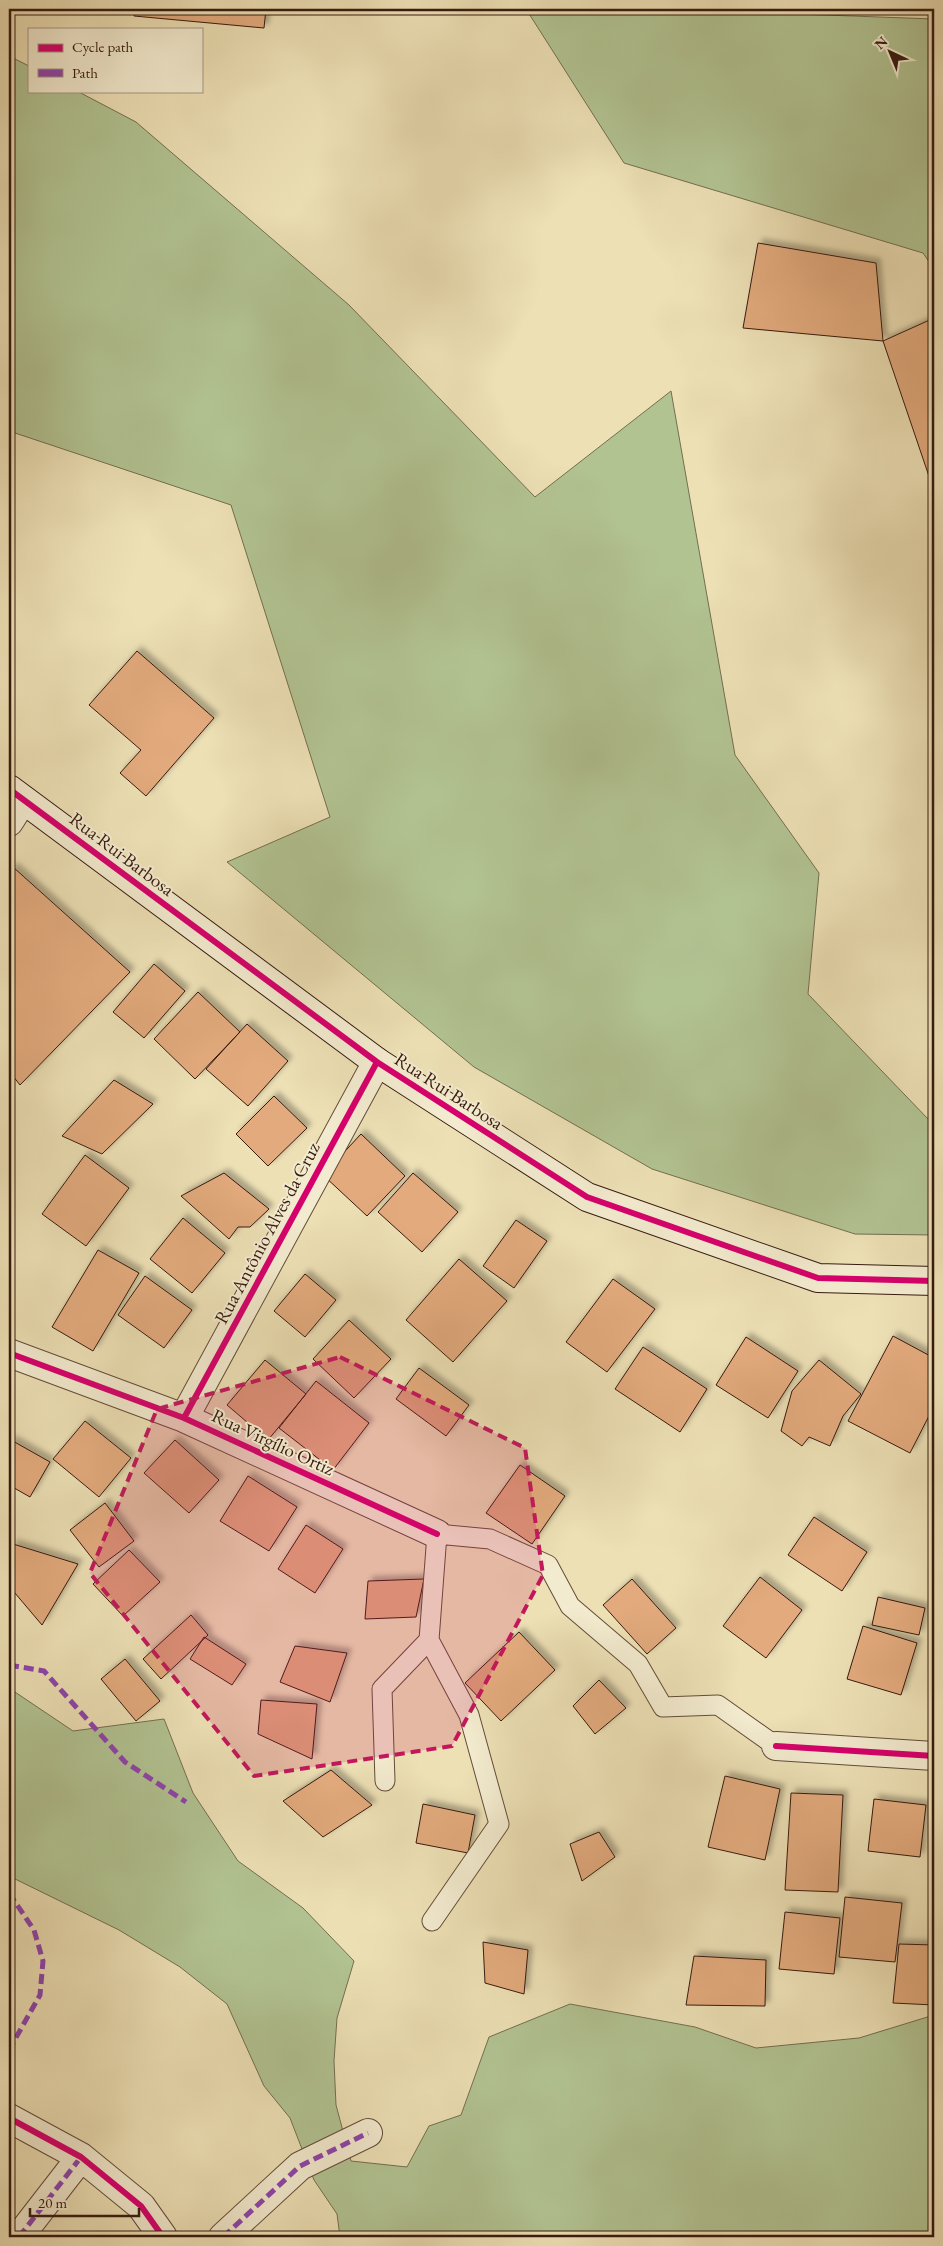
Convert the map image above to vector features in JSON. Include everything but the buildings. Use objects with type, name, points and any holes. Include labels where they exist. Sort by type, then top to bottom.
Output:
[{"type":"street","name":"Rua Rui Barbosa","points":[[14,804],[377,1062],[587,1197],[818,1278],[934,1281]]},
{"type":"street","name":"Rua Antônio Alves da Cruz","points":[[184,1418],[377,1062]]},
{"type":"street","name":"Rua Virgílio Ortiz","points":[[9,1352],[184,1418],[437,1534]]},
{"type":"street","points":[[776,1746],[934,1756]]},
{"type":"street","points":[[9,2118],[81,2157],[141,2206],[163,2237]]},
{"type":"street","points":[[223,2237],[300,2166],[368,2133]]},
{"type":"street","points":[[19,2237],[81,2157]]},
{"type":"lane","points":[[432,1921],[499,1824],[469,1715],[430,1640],[437,1534],[490,1539],[548,1565],[570,1606],[638,1664],[663,1707],[718,1705],[776,1746]]},
{"type":"lane","points":[[385,1782],[382,1689],[430,1640]]},
{"type":"highlighted area","points":[[340,1357],[525,1448],[543,1575],[452,1746],[254,1776],[90,1573],[157,1409]]},
{"type":"green space","points":[[526,9],[660,9],[934,19],[934,269],[923,253],[624,163]]},
{"type":"green space","points":[[9,56],[28,66],[28,92],[79,92],[136,122],[349,305],[535,497],[671,391],[735,755],[819,873],[808,994],[929,1120],[934,1122],[934,1235],[855,1234],[652,1169],[474,1067],[227,862],[330,817],[231,505],[9,431]]},
{"type":"green space","points":[[9,1688],[73,1731],[164,1719],[193,1793],[238,1861],[303,1908],[354,1961],[337,2018],[334,2061],[336,2105],[351,2161],[407,2167],[429,2126],[461,2115],[489,2037],[570,2004],[695,2027],[756,2048],[859,2038],[934,2015],[934,2237],[340,2237],[337,2214],[314,2180],[290,2118],[264,2086],[227,2004],[180,1967],[119,1930],[9,1876]]},
{"type":"marked path","points":[[9,1665],[44,1671],[125,1762],[186,1802]]},
{"type":"marked path","points":[[9,1893],[34,1930],[43,1961],[40,1995],[9,2050]]},
{"type":"marked path","points":[[223,2237],[300,2166],[368,2133]]},
{"type":"marked path","points":[[19,2237],[81,2157]]},
{"type":"cycle path","points":[[9,789],[377,1062],[587,1197],[818,1278],[934,1281]]},
{"type":"cycle path","points":[[184,1418],[377,1062]]},
{"type":"cycle path","points":[[9,1353],[184,1418],[437,1534]]},
{"type":"cycle path","points":[[776,1746],[934,1756]]},
{"type":"cycle path","points":[[9,2118],[81,2157],[141,2206],[163,2237]]}]
